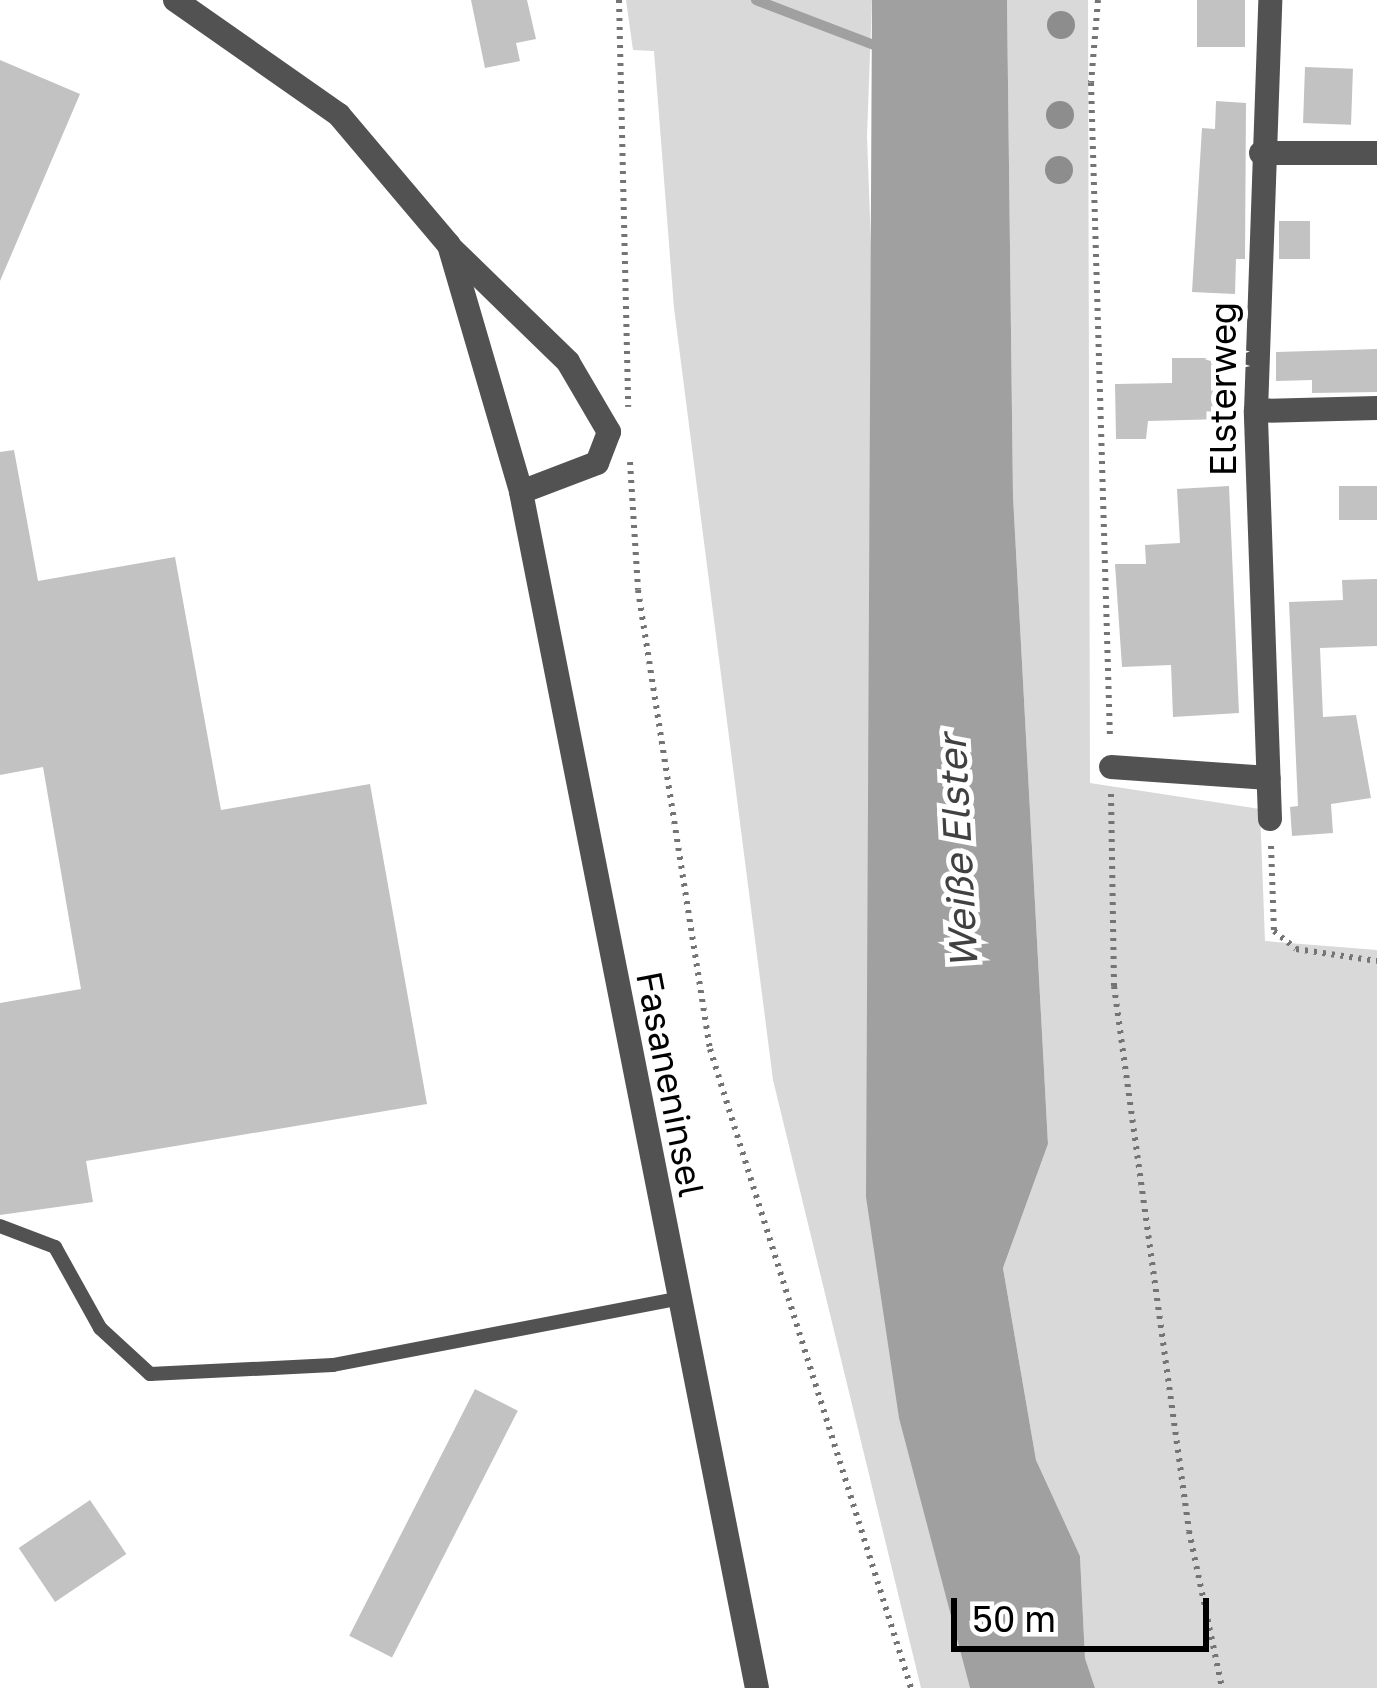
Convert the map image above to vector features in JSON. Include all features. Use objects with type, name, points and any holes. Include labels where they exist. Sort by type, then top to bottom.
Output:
[{"type":"street","name":"Fasaneninsel","points":[[175,0],[340,115],[448,245],[568,362],[609,432],[597,463],[521,492]]},
{"type":"street","name":"Elsterweg","points":[[1270,0],[1261,153],[1256,411],[1270,819]]},
{"type":"street","points":[[1261,153],[1377,153]]},
{"type":"street","name":"Fasaneninsel","points":[[448,245],[521,492],[757,1688]]},
{"type":"street","points":[[1256,411],[1377,408]]},
{"type":"street","points":[[1111,767],[1269,778]]},
{"type":"lane","points":[[0,1226],[55,1247],[100,1328],[150,1374],[333,1365],[677,1299]]},
{"type":"path","points":[[619,0],[628,430]]},
{"type":"path","points":[[630,453],[638,590],[710,1049],[910,1688]]},
{"type":"path","points":[[1270,819],[1274,932],[1296,949],[1377,961]]},
{"type":"path","points":[[1189,1531],[1222,1688]]},
{"type":"shaded area","points":[[626,0],[872,0],[867,136],[916,1471],[970,1688],[921,1688],[773,1080],[674,308],[654,51],[633,50]]},
{"type":"shaded area","points":[[1007,0],[1088,0],[1090,783],[1260,809],[1265,941],[1377,950],[1377,1688],[1095,1688],[1085,1658],[1080,1556],[1036,1460],[1003,1268],[1048,1144],[1013,496]]},
{"type":"water","name":"Weiße Elster","points":[[872,0],[1007,0],[1013,496],[1048,1144],[1003,1268],[1036,1460],[1080,1556],[1085,1658],[1095,1688],[970,1688],[899,1418],[866,1197]]},
{"type":"building","points":[[471,0],[527,0],[536,39],[516,43],[520,61],[485,68]]},
{"type":"building","points":[[1197,0],[1245,0],[1245,47],[1197,47]]},
{"type":"building","points":[[0,60],[80,94],[0,281]]},
{"type":"building","points":[[1305,67],[1353,69],[1351,125],[1303,123]]},
{"type":"building","points":[[1216,101],[1246,103],[1245,259],[1236,259],[1235,294],[1192,292],[1202,128],[1215,129]]},
{"type":"building","points":[[1279,221],[1310,221],[1310,259],[1279,259]]},
{"type":"building","points":[[1377,349],[1377,392],[1312,393],[1312,380],[1276,381],[1276,352]]},
{"type":"building","points":[[1172,358],[1222,358],[1223,419],[1148,421],[1146,439],[1116,439],[1115,384],[1172,383]]},
{"type":"building","points":[[14,450],[38,581],[175,557],[221,810],[370,784],[427,1104],[86,1161],[93,1202],[0,1215],[0,1003],[81,989],[43,767],[0,775],[0,452]]},
{"type":"building","points":[[1229,486],[1239,713],[1173,717],[1171,665],[1122,667],[1115,564],[1146,564],[1145,545],[1180,543],[1177,489]]},
{"type":"building","points":[[1339,486],[1377,486],[1377,520],[1339,520]]},
{"type":"building","points":[[1377,579],[1377,646],[1320,648],[1323,717],[1356,715],[1371,798],[1331,804],[1333,833],[1292,836],[1290,807],[1298,806],[1289,602],[1343,600],[1342,580]]},
{"type":"building","points":[[475,1389],[518,1411],[392,1658],[349,1636]]},
{"type":"building","points":[[90,1500],[126,1554],[55,1602],[19,1548]]},
{"type":"waterway","points":[[756,0],[882,48]]}]
